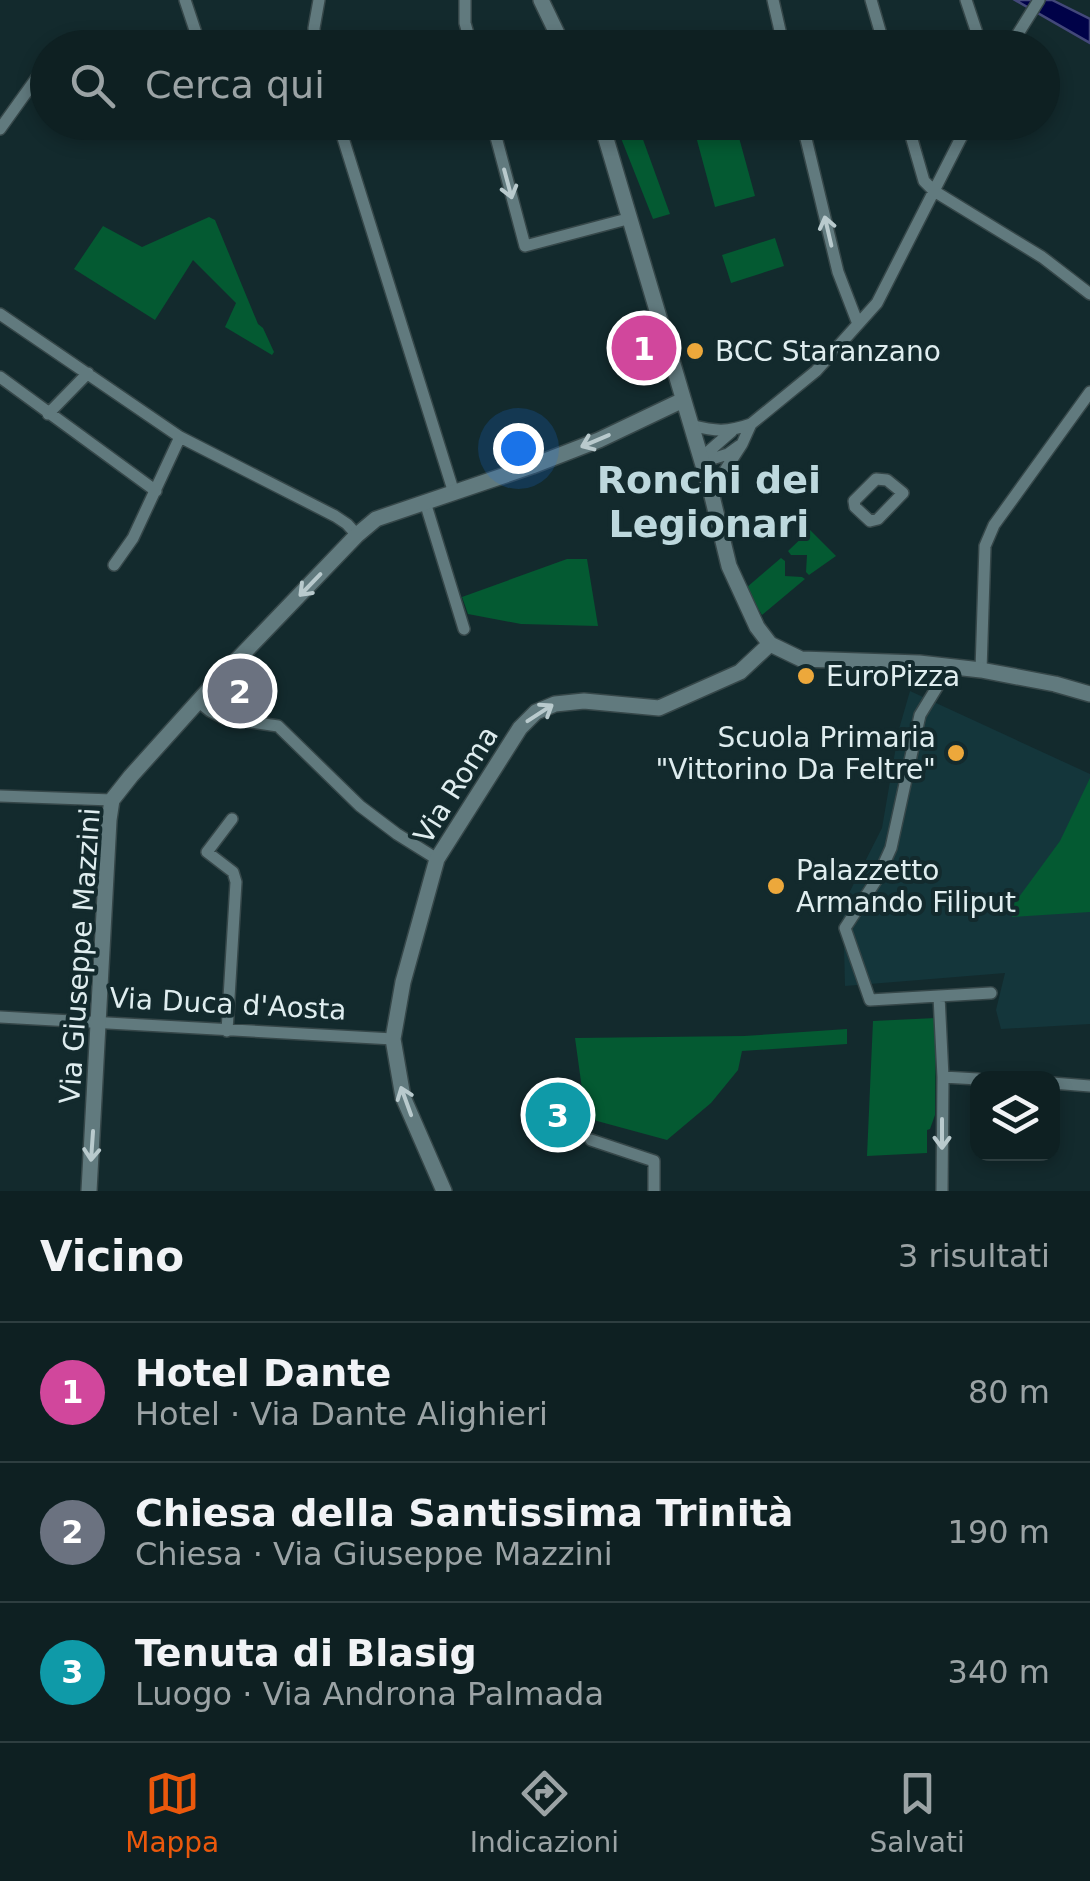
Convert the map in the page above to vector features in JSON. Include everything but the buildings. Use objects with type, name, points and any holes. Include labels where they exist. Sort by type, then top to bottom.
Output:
[{"type":"street","points":[[185,0],[196,30]]},
{"type":"street","points":[[314,30],[319,0]]},
{"type":"street","points":[[465,0],[467,30]]},
{"type":"street","points":[[540,0],[555,30]]},
{"type":"street","points":[[773,0],[780,30]]},
{"type":"street","points":[[871,0],[880,30]]},
{"type":"street","points":[[966,0],[976,30]]},
{"type":"street","points":[[1021,30],[1035,6]]},
{"type":"street","points":[[0,129],[30,87]]},
{"type":"street","points":[[344,140],[454,493]]},
{"type":"street","points":[[497,140],[525,246],[631,218]]},
{"type":"street","points":[[607,140],[711,492],[729,566],[757,628],[770,644],[801,659],[980,670],[1090,694]]},
{"type":"street","points":[[806,140],[838,272],[858,324]]},
{"type":"street","points":[[912,140],[924,181],[934,191],[1042,258],[1090,294]]},
{"type":"street","points":[[690,426],[717,432],[751,424],[816,371],[877,303],[960,140]]},
{"type":"street","points":[[0,314],[180,437],[334,516],[357,535]]},
{"type":"street","points":[[48,414],[88,373]]},
{"type":"street","points":[[0,378],[156,491]]},
{"type":"street","points":[[980,670],[985,546],[994,525],[1090,392]]},
{"type":"street","name":"Via Giuseppe Mazzini","points":[[89,1191],[112,800],[199,702],[357,535],[376,520],[599,440],[683,400]]},
{"type":"street","points":[[711,492],[751,424]]},
{"type":"street","points":[[702,462],[732,431]]},
{"type":"street","points":[[114,565],[133,538],[180,437]]},
{"type":"street","points":[[702,462],[728,454],[742,444]]},
{"type":"street","points":[[425,502],[464,628]]},
{"type":"street","name":"Via Roma","points":[[444,1191],[403,1097],[393,1039],[403,982],[437,858],[520,728],[536,712],[555,704],[584,701],[660,708],[740,672],[770,644]]},
{"type":"street","points":[[942,679],[920,715],[892,848],[845,928],[870,1000],[991,993]]},
{"type":"street","points":[[199,702],[224,718],[278,726],[360,806],[437,858]]},
{"type":"street","points":[[0,796],[112,800]]},
{"type":"street","points":[[227,1031],[236,882],[233,872],[207,852],[232,820]]},
{"type":"street","points":[[939,996],[942,1191]]},
{"type":"street","name":"Via Duca d'Aosta","points":[[0,1017],[393,1039]]},
{"type":"street","points":[[943,1077],[970,1079]]},
{"type":"street","points":[[1060,1084],[1090,1086]]},
{"type":"street","points":[[591,1140],[654,1162],[654,1191]]},
{"type":"shaded area","points":[[1015,0],[1052,0],[1090,19],[1090,43]]},
{"type":"shaded area","points":[[910,691],[1090,774],[1090,1024],[1001,1029],[996,1010],[1005,973],[845,986],[843,905],[882,828],[899,729]]},
{"type":"green space","points":[[622,140],[643,140],[670,214],[653,219]]},
{"type":"green space","points":[[697,140],[740,140],[755,196],[715,207]]},
{"type":"green space","points":[[209,217],[215,220],[258,324],[274,352],[272,355],[225,327],[236,303],[193,260],[155,320],[74,269],[103,226],[142,247]]},
{"type":"green space","points":[[775,238],[784,266],[731,283],[722,255]]},
{"type":"green space","points":[[810,530],[836,556],[809,575],[807,555],[791,555],[788,551]]},
{"type":"green space","points":[[781,558],[785,561],[785,576],[805,579],[762,615],[746,588]]},
{"type":"green space","points":[[567,559],[587,559],[598,626],[521,624],[468,614],[462,597]]},
{"type":"green space","points":[[1090,778],[1090,912],[1012,917],[1013,905],[1060,841]]},
{"type":"green space","points":[[936,1018],[935,1115],[927,1130],[927,1153],[867,1156],[873,1021]]},
{"type":"green space","points":[[847,1029],[847,1044],[742,1051],[738,1070],[711,1103],[667,1140],[586,1118],[575,1038],[744,1036]]},
{"type":"place","name":"Hotel Dante","points":[[644,348]]},
{"type":"place","name":"BCC Staranzano","points":[[695,351]]},
{"type":"place","name":"EuroPizza","points":[[806,676]]},
{"type":"place","name":"Chiesa della Santissima Trinità","points":[[240,691]]},
{"type":"place","name":"Scuola Primaria \"Vittorino Da Feltre\"","points":[[956,753]]},
{"type":"place","name":"Palazzetto Armando Filiput","points":[[776,886]]},
{"type":"place","name":"Tenuta di Blasig","points":[[558,1115]]},
{"type":"district","name":"Ronchi dei Legionari","points":[[709,502]]}]
